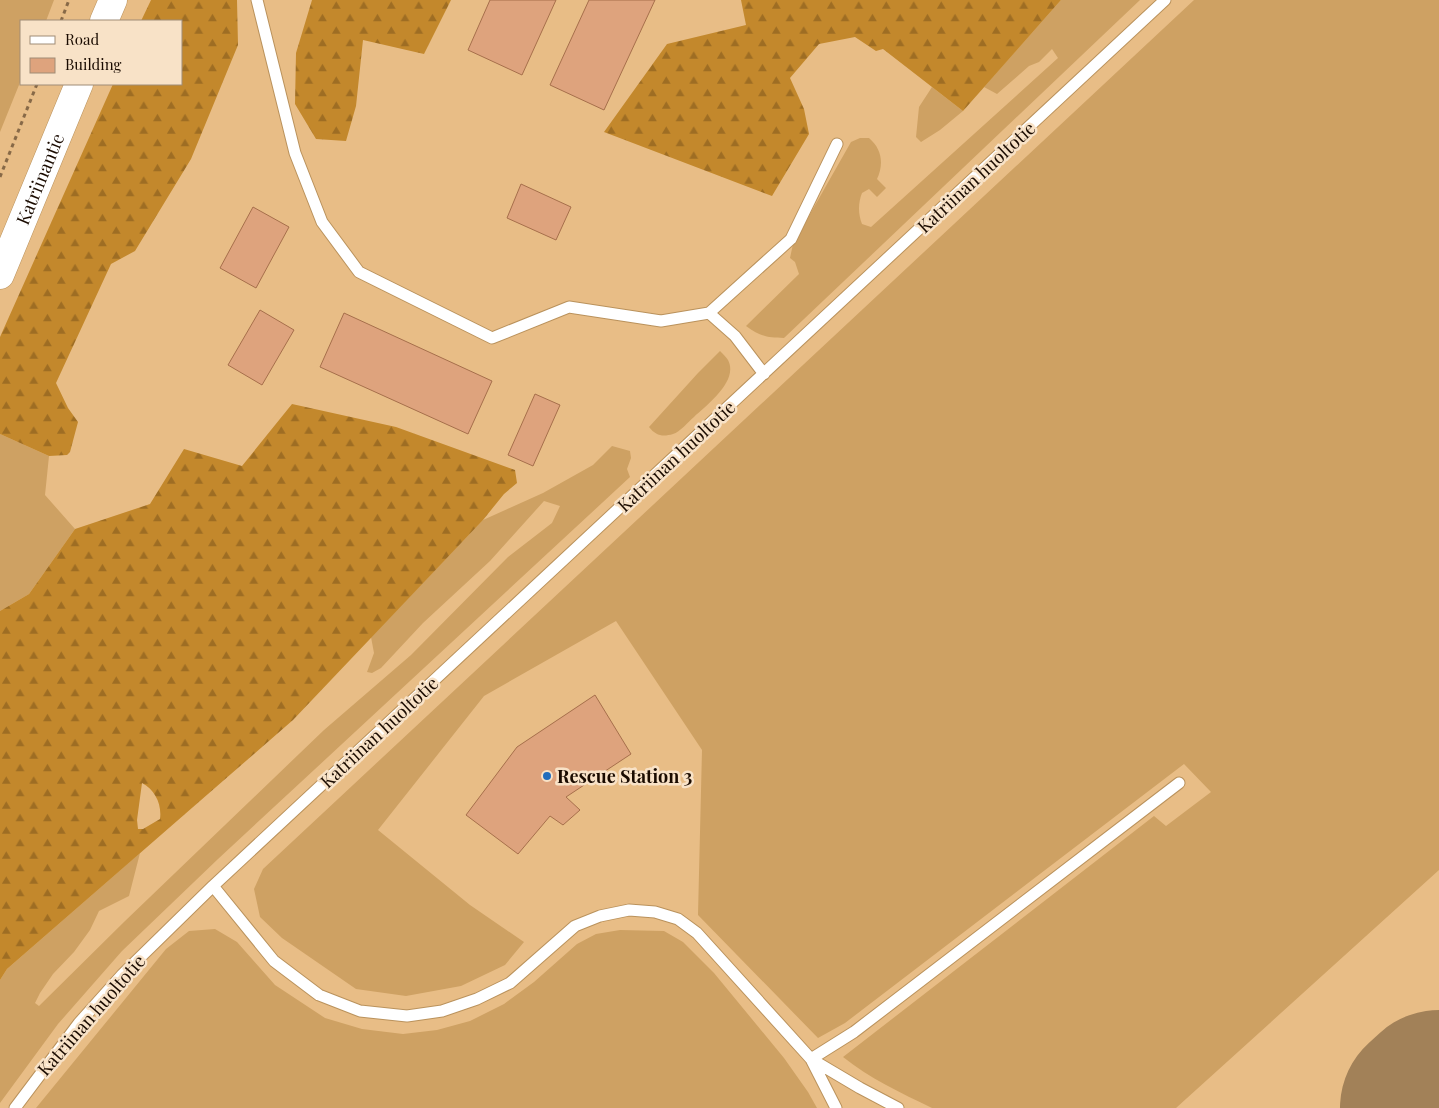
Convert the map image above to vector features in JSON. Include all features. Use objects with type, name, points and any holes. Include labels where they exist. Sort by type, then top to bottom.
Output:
[{"type":"main road","points":[[104,20],[113,0]]},
{"type":"main road","name":"Katriinantie","points":[[0,275],[79,85]]},
{"type":"lane","points":[[257,0],[295,153],[322,222],[359,272],[492,338],[569,307],[661,321],[708,313],[790,239],[837,144]]},
{"type":"lane","name":"Katriinan huoltotie","points":[[15,1108],[39,1074],[79,1024],[122,975],[213,886],[1166,0]]},
{"type":"lane","points":[[708,313],[735,336],[764,374]]},
{"type":"lane","points":[[811,1059],[854,1032],[1180,783]]},
{"type":"lane","points":[[213,886],[274,961],[319,995],[360,1011],[407,1016],[442,1011],[477,1000],[510,983],[575,926],[600,916],[629,910],[655,912],[678,919],[697,933],[811,1059],[836,1108]]},
{"type":"lane","points":[[811,1059],[898,1108]]},
{"type":"path","points":[[61,20],[69,0]]},
{"type":"path","points":[[0,177],[37,85]]},
{"type":"shaded area","points":[[0,0],[54,0],[46,20],[20,20],[20,82],[0,132]]},
{"type":"shaded area","points":[[1061,0],[1140,0],[784,338],[764,336],[746,326],[799,274],[795,262],[790,258],[793,244],[851,142],[860,138],[869,138],[877,147],[881,157],[881,168],[877,179],[886,188],[877,197],[869,189],[862,193],[859,205],[862,224],[871,227],[1058,58],[1052,49],[1039,62],[1029,66],[997,94],[984,87]]},
{"type":"shaded area","points":[[1194,0],[1439,0],[1439,870],[1176,1108],[932,1108],[874,1078],[843,1057],[1154,816],[1166,826],[1211,792],[1184,764],[845,1023],[818,1038],[698,915],[702,750],[616,621],[484,696],[378,830],[470,905],[524,942],[505,965],[461,986],[406,996],[356,989],[282,938],[260,917],[254,889],[263,869]]},
{"type":"shaded area","points":[[932,87],[963,111],[940,130],[921,142],[916,137],[919,107]]},
{"type":"shaded area","points":[[720,351],[728,360],[730,368],[726,384],[720,392],[676,433],[663,435],[654,432],[649,427]]},
{"type":"shaded area","points":[[0,434],[49,456],[45,495],[75,529],[29,594],[0,611]]},
{"type":"shaded area","points":[[612,446],[630,451],[631,458],[627,469],[630,477],[218,859],[122,951],[58,1024],[0,1103],[0,980],[7,969],[140,853],[129,896],[99,911],[90,930],[74,952],[53,974],[40,993],[35,1003],[39,1006],[324,730],[411,655],[508,557],[552,523],[560,506],[544,501],[490,561],[423,623],[381,668],[372,673],[367,672],[374,653],[371,637],[483,520],[543,493],[593,465]]},
{"type":"shaded area","points":[[215,929],[237,942],[275,985],[325,1018],[362,1029],[403,1034],[437,1030],[470,1021],[504,1004],[534,982],[577,944],[596,934],[620,930],[664,931],[683,942],[714,973],[784,1058],[817,1108],[36,1108],[166,949],[189,931]]},
{"type":"green space","points":[[151,0],[237,0],[238,45],[191,159],[135,251],[111,264],[56,383],[68,408],[78,422],[70,452],[67,455],[49,456],[0,434],[0,337],[113,85],[182,85],[182,20],[141,20]]},
{"type":"green space","points":[[312,0],[451,0],[424,54],[363,40],[356,106],[346,141],[316,139],[295,104],[296,53]]},
{"type":"green space","points":[[741,0],[1061,0],[963,111],[883,49],[876,51],[855,37],[819,44],[790,78],[804,109],[809,134],[772,196],[604,132],[667,44],[746,25]]},
{"type":"green space","points":[[292,404],[396,427],[515,470],[517,483],[504,494],[483,520],[293,720],[7,969],[0,980],[0,611],[29,594],[75,529],[150,504],[184,449],[242,466]],"holes":[[[142,783],[151,789],[159,803],[160,819],[143,829],[138,829],[137,820]]]},
{"type":"building","points":[[490,0],[556,0],[522,75],[468,50]]},
{"type":"building","points":[[589,0],[655,0],[604,110],[550,85]]},
{"type":"building","points":[[521,184],[571,207],[556,240],[507,218]]},
{"type":"building","points":[[253,207],[289,227],[256,288],[220,268]]},
{"type":"building","points":[[260,310],[294,330],[262,385],[228,365]]},
{"type":"building","points":[[344,313],[492,381],[468,434],[320,367]]},
{"type":"building","points":[[535,394],[560,405],[533,466],[508,455]]},
{"type":"building","name":"Rescue Station 3","points":[[595,695],[631,754],[566,797],[580,810],[563,825],[550,816],[518,854],[466,815],[517,747]]},
{"type":"runway","points":[[1428,1108],[1439,1098]]},
{"type":"place","name":"Rescue Station 3","points":[[547,776]]}]
